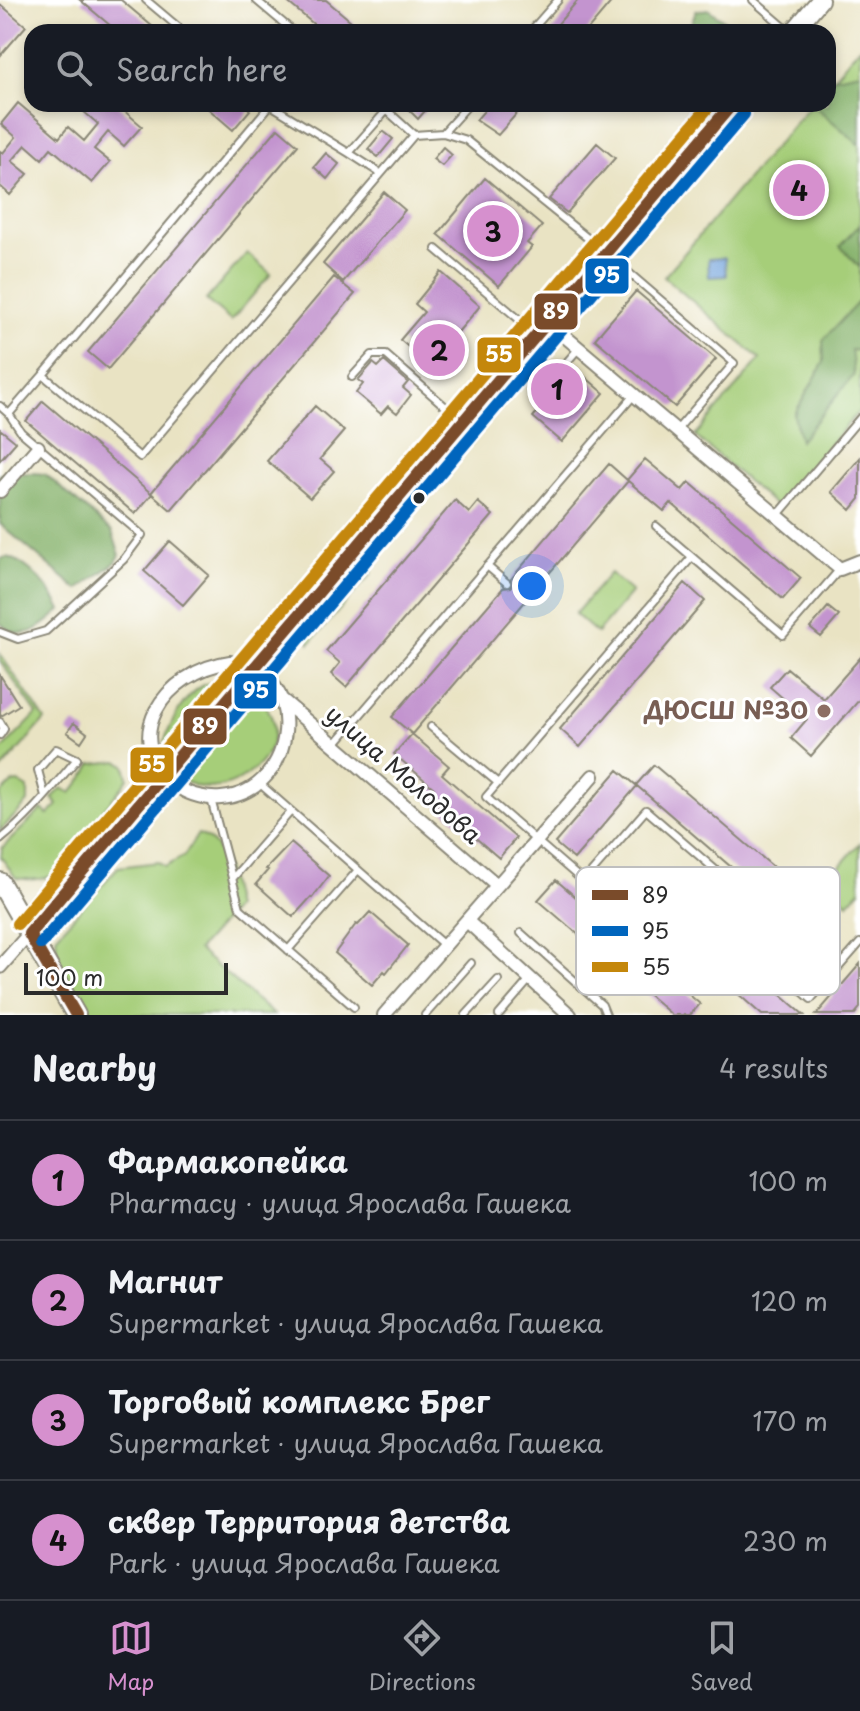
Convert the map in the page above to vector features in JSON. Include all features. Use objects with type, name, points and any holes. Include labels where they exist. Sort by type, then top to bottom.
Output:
[{"type":"main road","points":[[799,24],[820,0]]},
{"type":"main road","points":[[29,934],[725,112]]},
{"type":"main road","points":[[1,888],[76,1015]]},
{"type":"street","points":[[542,328],[579,348],[840,569],[860,561]]},
{"type":"street","points":[[0,491],[38,447]]},
{"type":"street","points":[[255,667],[230,662],[212,665],[185,676],[162,700],[148,729],[150,755],[162,775],[184,791],[211,799],[238,797],[259,783],[276,765],[286,738],[280,698]]},
{"type":"street","name":"улица Молодова","points":[[255,667],[276,688],[280,698],[497,885]]},
{"type":"street","points":[[384,1015],[593,776]]},
{"type":"street","points":[[467,921],[570,1015]]},
{"type":"street","points":[[0,967],[29,934]]},
{"type":"lane","points":[[146,0],[174,24]]},
{"type":"lane","points":[[256,0],[284,24]]},
{"type":"lane","points":[[537,24],[558,0]]},
{"type":"lane","points":[[753,0],[782,24]]},
{"type":"lane","points":[[9,414],[263,112]]},
{"type":"lane","points":[[283,112],[380,173]]},
{"type":"lane","points":[[349,153],[385,112]]},
{"type":"lane","points":[[389,112],[414,135]]},
{"type":"lane","points":[[443,133],[462,112]]},
{"type":"lane","points":[[43,375],[140,457],[414,135],[443,133],[466,140],[606,253],[734,363],[676,431]]},
{"type":"lane","points":[[436,249],[542,328]]},
{"type":"lane","points":[[546,386],[579,348]]},
{"type":"lane","points":[[352,377],[372,355],[386,355],[463,422]]},
{"type":"lane","points":[[335,744],[634,395]]},
{"type":"lane","points":[[0,406],[21,432],[142,535],[124,559],[46,631],[18,639],[0,632]]},
{"type":"lane","points":[[777,516],[860,418]]},
{"type":"lane","points":[[656,526],[783,635],[840,569]]},
{"type":"lane","points":[[576,874],[486,797],[692,557]]},
{"type":"lane","points":[[487,566],[507,583]]},
{"type":"lane","points":[[0,722],[4,729],[0,735]]},
{"type":"lane","points":[[431,727],[498,783]]},
{"type":"lane","points":[[0,840],[45,796],[77,759],[56,749],[38,770],[45,796]]},
{"type":"lane","points":[[259,783],[445,946]]},
{"type":"lane","points":[[211,799],[240,908],[354,1007]]},
{"type":"lane","points":[[596,867],[646,810],[712,867]]},
{"type":"lane","points":[[232,879],[291,811]]},
{"type":"lane","points":[[288,950],[358,870]]},
{"type":"lane","points":[[521,933],[576,982]]},
{"type":"lane","points":[[840,966],[860,943]]},
{"type":"lane","points":[[425,1015],[471,963]]},
{"type":"lane","points":[[501,1014],[530,979]]},
{"type":"lane","points":[[466,1015],[498,980]]},
{"type":"lane","points":[[591,995],[602,1005],[606,1015]]},
{"type":"green space","points":[[708,9],[729,24],[691,24],[696,11]]},
{"type":"green space","points":[[860,46],[860,410],[777,507],[695,436],[760,359],[664,277],[804,112],[836,112],[836,74]]},
{"type":"green space","points":[[860,72],[860,145],[821,112],[836,112],[836,77]]},
{"type":"green space","points":[[860,224],[860,268],[840,246]]},
{"type":"green space","points":[[247,253],[271,274],[231,321],[206,300]]},
{"type":"green space","points":[[860,300],[860,351],[851,350],[854,375],[800,441],[794,415],[824,362],[823,340]]},
{"type":"green space","points":[[0,474],[45,474],[112,532],[120,555],[116,562],[78,590],[0,524]]},
{"type":"green space","points":[[7,557],[38,578],[61,610],[32,631],[16,633],[0,623],[0,559]]},
{"type":"green space","points":[[367,565],[372,570],[371,574],[310,643],[307,636]]},
{"type":"green space","points":[[610,573],[632,592],[597,633],[575,614]]},
{"type":"green space","points":[[0,654],[45,720],[0,771],[0,752],[37,714],[0,661]]},
{"type":"green space","points":[[232,679],[163,759],[160,754],[182,705],[206,684]]},
{"type":"green space","points":[[253,692],[269,712],[274,732],[268,751],[256,768],[239,780],[219,787],[199,787],[181,778]]},
{"type":"green space","points":[[118,761],[125,765],[128,778],[97,818],[67,865],[48,877],[16,878],[1,857],[2,848],[42,809],[48,815],[58,805],[52,798],[62,788],[71,793],[92,764]]},
{"type":"green space","points":[[18,782],[28,788],[28,802],[0,831],[0,795],[12,783]]},
{"type":"green space","points":[[198,834],[215,846],[225,865],[235,908],[198,950],[274,1015],[90,1015],[57,958],[56,936],[118,867],[158,862],[165,867],[184,856]]},
{"type":"green space","points":[[860,843],[860,890],[848,903],[840,896],[839,867]]},
{"type":"water","points":[[725,258],[726,276],[709,277],[708,259]]},
{"type":"building","points":[[80,0],[121,0],[150,24],[108,24]]},
{"type":"building","points":[[285,0],[326,0],[354,24],[314,24]]},
{"type":"building","points":[[578,0],[613,0],[593,24],[558,24]]},
{"type":"building","points":[[0,4],[24,24],[24,28],[0,56]]},
{"type":"building","points":[[18,103],[24,112],[29,112],[59,138],[68,127],[84,141],[98,124],[84,112],[125,112],[142,126],[124,146],[108,132],[94,149],[110,162],[92,183],[51,148],[42,159],[26,145],[12,161],[28,174],[10,195],[0,186],[0,151],[3,153],[16,137],[1,124]]},
{"type":"building","points":[[212,112],[248,112],[233,130]]},
{"type":"building","points":[[411,112],[424,112],[418,119]]},
{"type":"building","points":[[483,112],[518,112],[498,135],[476,120]]},
{"type":"building","points":[[278,128],[298,145],[108,369],[88,352]]},
{"type":"building","points":[[383,131],[393,139],[378,157],[368,149]]},
{"type":"building","points":[[597,143],[615,158],[567,213],[549,199]]},
{"type":"building","points":[[443,147],[452,155],[442,166],[433,159]]},
{"type":"building","points":[[326,153],[339,164],[327,179],[314,167]]},
{"type":"building","points":[[485,178],[542,226],[527,243],[532,247],[499,286],[438,234]]},
{"type":"building","points":[[384,192],[405,210],[343,282],[323,264]]},
{"type":"building","points":[[441,272],[480,306],[430,365],[400,340],[424,312],[415,304]]},
{"type":"building","points":[[334,277],[355,294],[171,510],[151,493]]},
{"type":"building","points":[[636,291],[716,359],[675,407],[595,339]]},
{"type":"building","points":[[384,361],[408,382],[403,388],[411,395],[397,413],[388,406],[381,414],[356,393],[363,384],[358,380],[373,363],[378,367]]},
{"type":"building","points":[[575,368],[604,393],[562,442],[533,417]]},
{"type":"building","points":[[43,401],[152,494],[135,514],[26,421]]},
{"type":"building","points":[[315,406],[344,431],[320,459],[334,471],[310,498],[267,461]]},
{"type":"building","points":[[0,429],[16,442],[0,460]]},
{"type":"building","points":[[860,458],[860,499],[851,510],[831,492]]},
{"type":"building","points":[[645,459],[682,490],[689,482],[801,578],[783,599],[671,503],[664,511],[628,481],[412,734],[392,717],[503,588],[511,587],[511,579],[609,464],[627,480]]},
{"type":"building","points":[[455,500],[469,513],[478,502],[493,515],[346,687],[331,674],[340,663],[326,651]]},
{"type":"building","points":[[170,541],[209,575],[183,605],[144,571]]},
{"type":"building","points":[[685,583],[705,601],[580,747],[560,729]]},
{"type":"building","points":[[828,607],[839,616],[821,637],[810,628]]},
{"type":"building","name":"ДЮСШ №30","points":[[860,658],[860,699],[811,756],[791,738],[807,719],[770,687],[787,668],[824,699]]},
{"type":"building","points":[[0,675],[19,705],[1,716],[0,716]]},
{"type":"building","points":[[74,723],[87,733],[81,742],[67,732]]},
{"type":"building","points":[[412,734],[449,766],[442,774],[516,838],[499,858],[427,796],[434,788],[394,754]]},
{"type":"building","points":[[654,765],[773,867],[731,867],[637,786],[574,859],[555,843],[618,770],[636,785]]},
{"type":"building","points":[[291,843],[329,876],[293,917],[256,884]]},
{"type":"building","points":[[556,880],[576,897],[576,933],[538,900]]},
{"type":"building","points":[[370,912],[408,945],[372,985],[335,953],[356,924]]},
{"type":"building","points":[[860,964],[860,1008],[854,1015],[816,1015],[833,995],[840,995],[840,987]]},
{"type":"building","points":[[649,995],[690,995],[700,1004],[690,1015],[672,1015]]},
{"type":"building","points":[[739,995],[781,995],[804,1015],[762,1015]]},
{"type":"transit line","name":"55","points":[[17,924],[704,112]]},
{"type":"transit line","name":"89","points":[[29,934],[725,112]]},
{"type":"transit line","name":"95","points":[[41,944],[744,114]]},
{"type":"transit line","name":"89","points":[[29,934],[76,1015]]},
{"type":"place","name":"сквер Территория детства","points":[[799,190]]},
{"type":"place","name":"Торговый комплекс Брег","points":[[493,231]]},
{"type":"place","name":"Магнит","points":[[439,350]]},
{"type":"place","name":"Фармакопейка","points":[[557,389]]},
{"type":"place","name":"ДЮСШ №30","points":[[824,711]]}]
